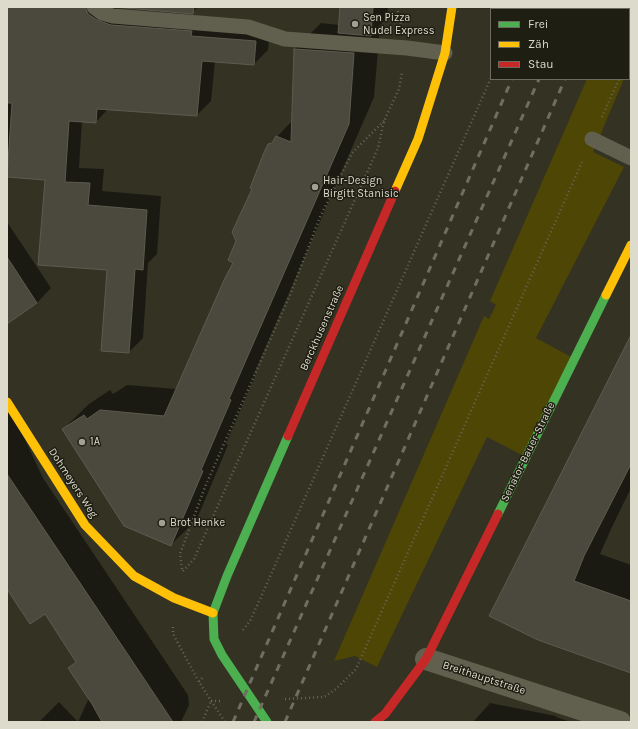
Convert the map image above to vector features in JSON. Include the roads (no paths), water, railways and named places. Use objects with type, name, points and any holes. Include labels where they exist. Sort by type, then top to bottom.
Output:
[{"type":"street","name":"Berckhusenstraße","points":[[268,722],[222,655],[214,639],[213,613],[227,576],[418,140],[445,52],[452,7]]},
{"type":"street","name":"Senator-Bauer-Straße","points":[[426,659],[631,245]]},
{"type":"street","name":"Dohmeyers Weg","points":[[7,402],[85,524],[134,576],[174,598],[213,613]]},
{"type":"street","points":[[375,722],[385,714],[426,659]]},
{"type":"street","name":"Breithauptstraße","points":[[426,659],[620,722]]},
{"type":"lane","points":[[94,7],[102,13],[113,16],[248,27],[285,38],[445,52]]},
{"type":"lane","points":[[592,139],[631,158]]},
{"type":"railway","points":[[233,722],[512,80]]},
{"type":"railway","points":[[254,722],[539,80]]},
{"type":"railway","points":[[285,722],[565,80]]},
{"type":"place","name":"Sen Pizza Nudel Express","points":[[355,24]]},
{"type":"place","name":"Hair-Design Birgitt Stanisic","points":[[315,187]]},
{"type":"place","name":"1A","points":[[82,442]]},
{"type":"place","name":"Brot Henke","points":[[162,523]]}]
